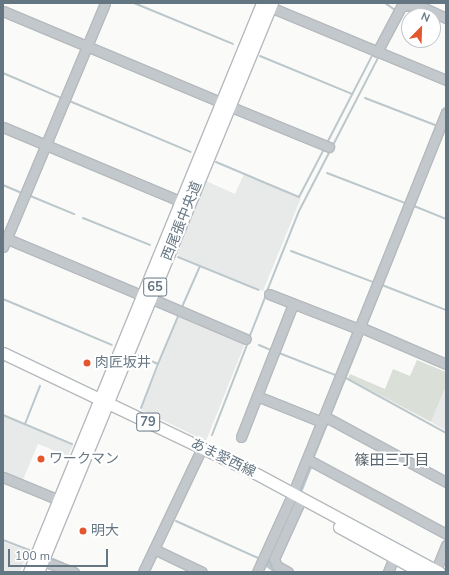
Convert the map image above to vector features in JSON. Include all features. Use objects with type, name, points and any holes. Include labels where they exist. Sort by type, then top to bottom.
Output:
[{"type":"main road","name":"西尾張中央道","points":[[38,572],[102,405],[265,4]]},
{"type":"main road","name":"西尾張中央道","points":[[146,296],[180,200],[225,104]]},
{"type":"main road","name":"あま愛西線","points":[[3,353],[199,454],[296,500],[421,572]]},
{"type":"main road","name":"あま愛西線","points":[[3,362],[102,405],[438,571]]},
{"type":"main road","name":"西尾張中央道","points":[[29,572],[59,500],[102,405]]},
{"type":"street","points":[[104,3],[4,241],[146,296],[246,339]]},
{"type":"street","points":[[265,4],[446,80]]},
{"type":"street","points":[[378,52],[403,4],[418,6],[446,18]]},
{"type":"street","points":[[3,11],[329,147]]},
{"type":"street","points":[[288,572],[274,563],[274,559],[296,500],[307,458],[446,113]]},
{"type":"street","points":[[3,127],[180,200]]},
{"type":"street","points":[[269,294],[360,328],[446,364]]},
{"type":"street","points":[[241,437],[293,304]]},
{"type":"street","points":[[257,396],[323,419],[446,482]]},
{"type":"street","points":[[143,572],[199,454]]},
{"type":"street","points":[[307,458],[446,534]]},
{"type":"street","points":[[3,477],[59,500]]},
{"type":"street","points":[[257,572],[296,500]]},
{"type":"street","points":[[438,571],[446,545]]},
{"type":"street","points":[[154,549],[202,572]]},
{"type":"street","points":[[388,572],[394,557]]},
{"type":"street","points":[[43,561],[74,572]]},
{"type":"shaded area","points":[[244,174],[301,198],[263,291],[177,255],[206,181],[235,194]]},
{"type":"shaded area","points":[[180,313],[246,341],[206,441],[141,410]]},
{"type":"shaded area","points":[[417,360],[446,372],[446,386],[431,422],[348,378],[350,374],[385,389],[393,369],[410,376]]},
{"type":"shaded area","points":[[446,386],[446,431],[431,422]]},
{"type":"shaded area","points":[[3,416],[73,445],[68,456],[38,444],[22,482],[3,474]]},
{"type":"shaded area","points":[[310,463],[313,465],[303,490],[270,561],[273,566],[283,572],[273,572],[265,566],[266,562],[293,506]]},
{"type":"shaded area","points":[[3,542],[28,551],[20,572],[3,572]]},
{"type":"waterway","points":[[134,3],[233,44]]},
{"type":"waterway","points":[[385,3],[395,10]]},
{"type":"waterway","points":[[327,143],[373,54]]},
{"type":"waterway","points":[[260,56],[352,94]]},
{"type":"waterway","points":[[267,291],[299,211],[379,56]]},
{"type":"waterway","points":[[3,73],[61,98]]},
{"type":"waterway","points":[[365,98],[435,125]]},
{"type":"waterway","points":[[67,100],[191,152]]},
{"type":"waterway","points":[[216,162],[299,197],[324,149]]},
{"type":"waterway","points":[[431,162],[434,156]]},
{"type":"waterway","points":[[400,241],[427,171]]},
{"type":"waterway","points":[[327,173],[405,203]]},
{"type":"waterway","points":[[3,185],[22,193]]},
{"type":"waterway","points":[[28,195],[74,214]]},
{"type":"waterway","points":[[414,206],[446,219]]},
{"type":"waterway","points":[[83,218],[150,245]]},
{"type":"waterway","points":[[291,251],[373,282]]},
{"type":"waterway","points":[[368,321],[396,251]]},
{"type":"waterway","points":[[178,257],[259,290]]},
{"type":"waterway","points":[[182,307],[200,266]]},
{"type":"waterway","points":[[382,285],[446,310]]},
{"type":"waterway","points":[[249,338],[266,295]]},
{"type":"waterway","points":[[3,299],[112,345]]},
{"type":"waterway","points":[[158,364],[179,314]]},
{"type":"waterway","points":[[331,414],[361,339]]},
{"type":"waterway","points":[[212,435],[248,342]]},
{"type":"waterway","points":[[259,345],[271,350]]},
{"type":"waterway","points":[[279,353],[335,375]]},
{"type":"waterway","points":[[137,355],[158,364],[141,408]]},
{"type":"waterway","points":[[346,378],[446,433]]},
{"type":"waterway","points":[[25,424],[40,386]]},
{"type":"waterway","points":[[3,415],[72,444]]},
{"type":"waterway","points":[[313,459],[327,424]]},
{"type":"waterway","points":[[176,521],[258,558]]},
{"type":"waterway","points":[[3,540],[29,550]]},
{"type":"waterway","points":[[53,559],[63,563]]},
{"type":"place","name":"肉匠坂井","points":[[87,363]]},
{"type":"place","name":"ワークマン","points":[[41,459]]},
{"type":"place","name":"明大","points":[[83,531]]},
{"type":"district","name":"篠田三丁目","points":[[392,461]]}]
